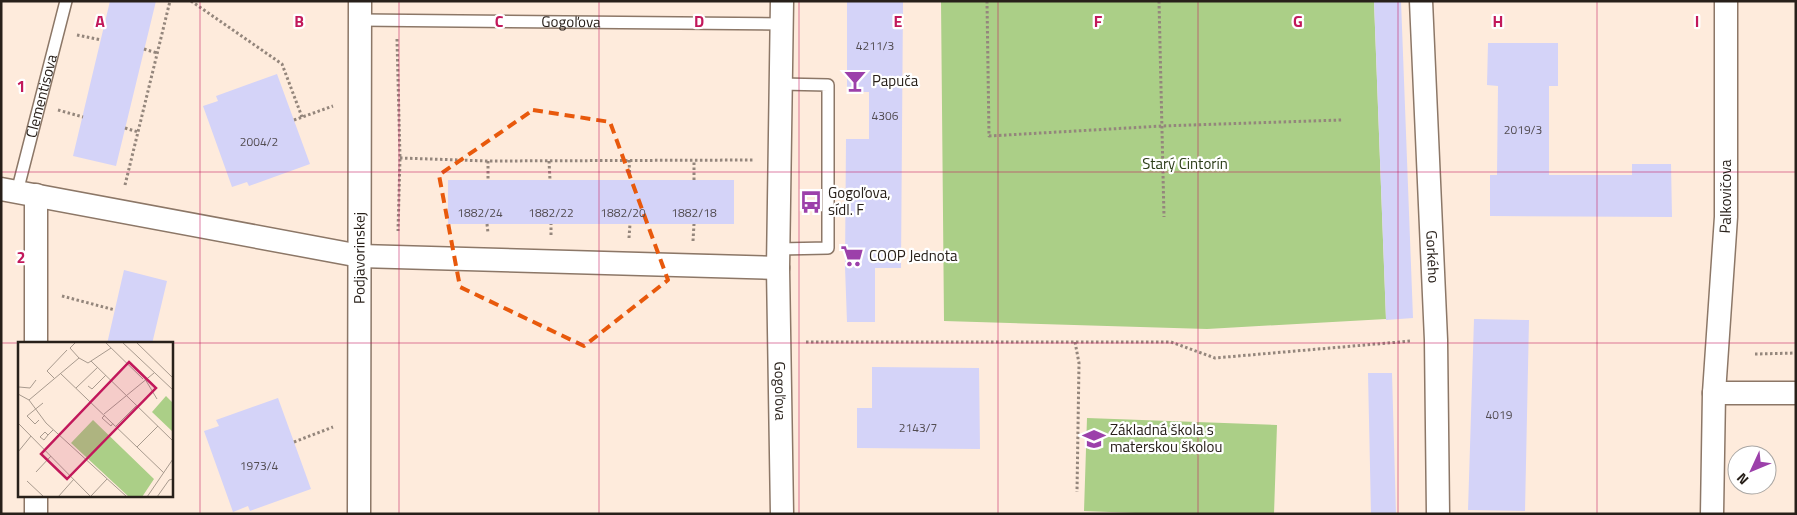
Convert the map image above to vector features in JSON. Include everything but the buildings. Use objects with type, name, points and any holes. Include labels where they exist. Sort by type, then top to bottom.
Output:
[{"type":"street","name":"Gogoľova","points":[[782,1],[778,258],[782,514]]},
{"type":"street","name":"Gorkého","points":[[1421,1],[1436,340],[1438,514]]},
{"type":"street","name":"Palkovičova","points":[[1712,514],[1714,393],[1726,217],[1726,1]]},
{"type":"street","name":"Podjavorinskej","points":[[359,514],[360,11]]},
{"type":"street","points":[[18,192],[360,256],[778,258]]},
{"type":"street","name":"Clementisova","points":[[18,192],[36,342]]},
{"type":"street","points":[[1714,393],[1796,393]]},
{"type":"street","points":[[36,498],[36,514]]},
{"type":"lane","name":"Clementisova","points":[[18,192],[66,1]]},
{"type":"lane","name":"Gogoľova","points":[[360,11],[396,20],[781,24]]},
{"type":"lane","points":[[778,258],[828,248],[828,84],[781,84]]},
{"type":"path","points":[[124,187],[170,1]]},
{"type":"path","points":[[191,1],[282,64],[302,117]]},
{"type":"path","points":[[987,1],[989,136],[1162,126],[1342,120]]},
{"type":"path","points":[[1159,1],[1164,217]]},
{"type":"path","points":[[396,20],[400,158],[398,239]]},
{"type":"path","points":[[74,34],[101,40]]},
{"type":"path","points":[[144,49],[157,53]]},
{"type":"path","points":[[294,120],[336,105]]},
{"type":"path","points":[[55,109],[82,117]]},
{"type":"path","points":[[125,128],[138,132]]},
{"type":"path","points":[[400,158],[488,161],[761,160]]},
{"type":"path","points":[[629,160],[630,180]]},
{"type":"path","points":[[694,160],[694,180]]},
{"type":"path","points":[[488,161],[488,179]]},
{"type":"path","points":[[550,161],[550,180]]},
{"type":"path","points":[[551,224],[551,240]]},
{"type":"path","points":[[629,242],[630,224]]},
{"type":"path","points":[[684,242],[693,242],[694,224]]},
{"type":"path","points":[[53,294],[115,310]]},
{"type":"path","points":[[803,342],[1171,342],[1216,358],[1413,341]]},
{"type":"path","points":[[1075,342],[1079,363],[1077,492]]},
{"type":"path","points":[[1755,354],[1796,353]]},
{"type":"path","points":[[294,442],[340,425]]},
{"type":"highlighted area","points":[[533,110],[610,122],[668,280],[584,346],[460,287],[439,175]]},
{"type":"green space","name":"Starý Cintorín","points":[[941,1],[1374,1],[1386,319],[1207,329],[944,321]]},
{"type":"green space","points":[[1087,418],[1277,425],[1274,514],[1162,514],[1084,511]]},
{"type":"place","name":"Papuča","points":[[855,81]]},
{"type":"place","name":"Gogoľova, sídl. F","points":[[811,202]]},
{"type":"place","name":"COOP Jednota","points":[[852,256]]},
{"type":"place","name":"Základná škola s materskou školou","points":[[1094,439]]}]
